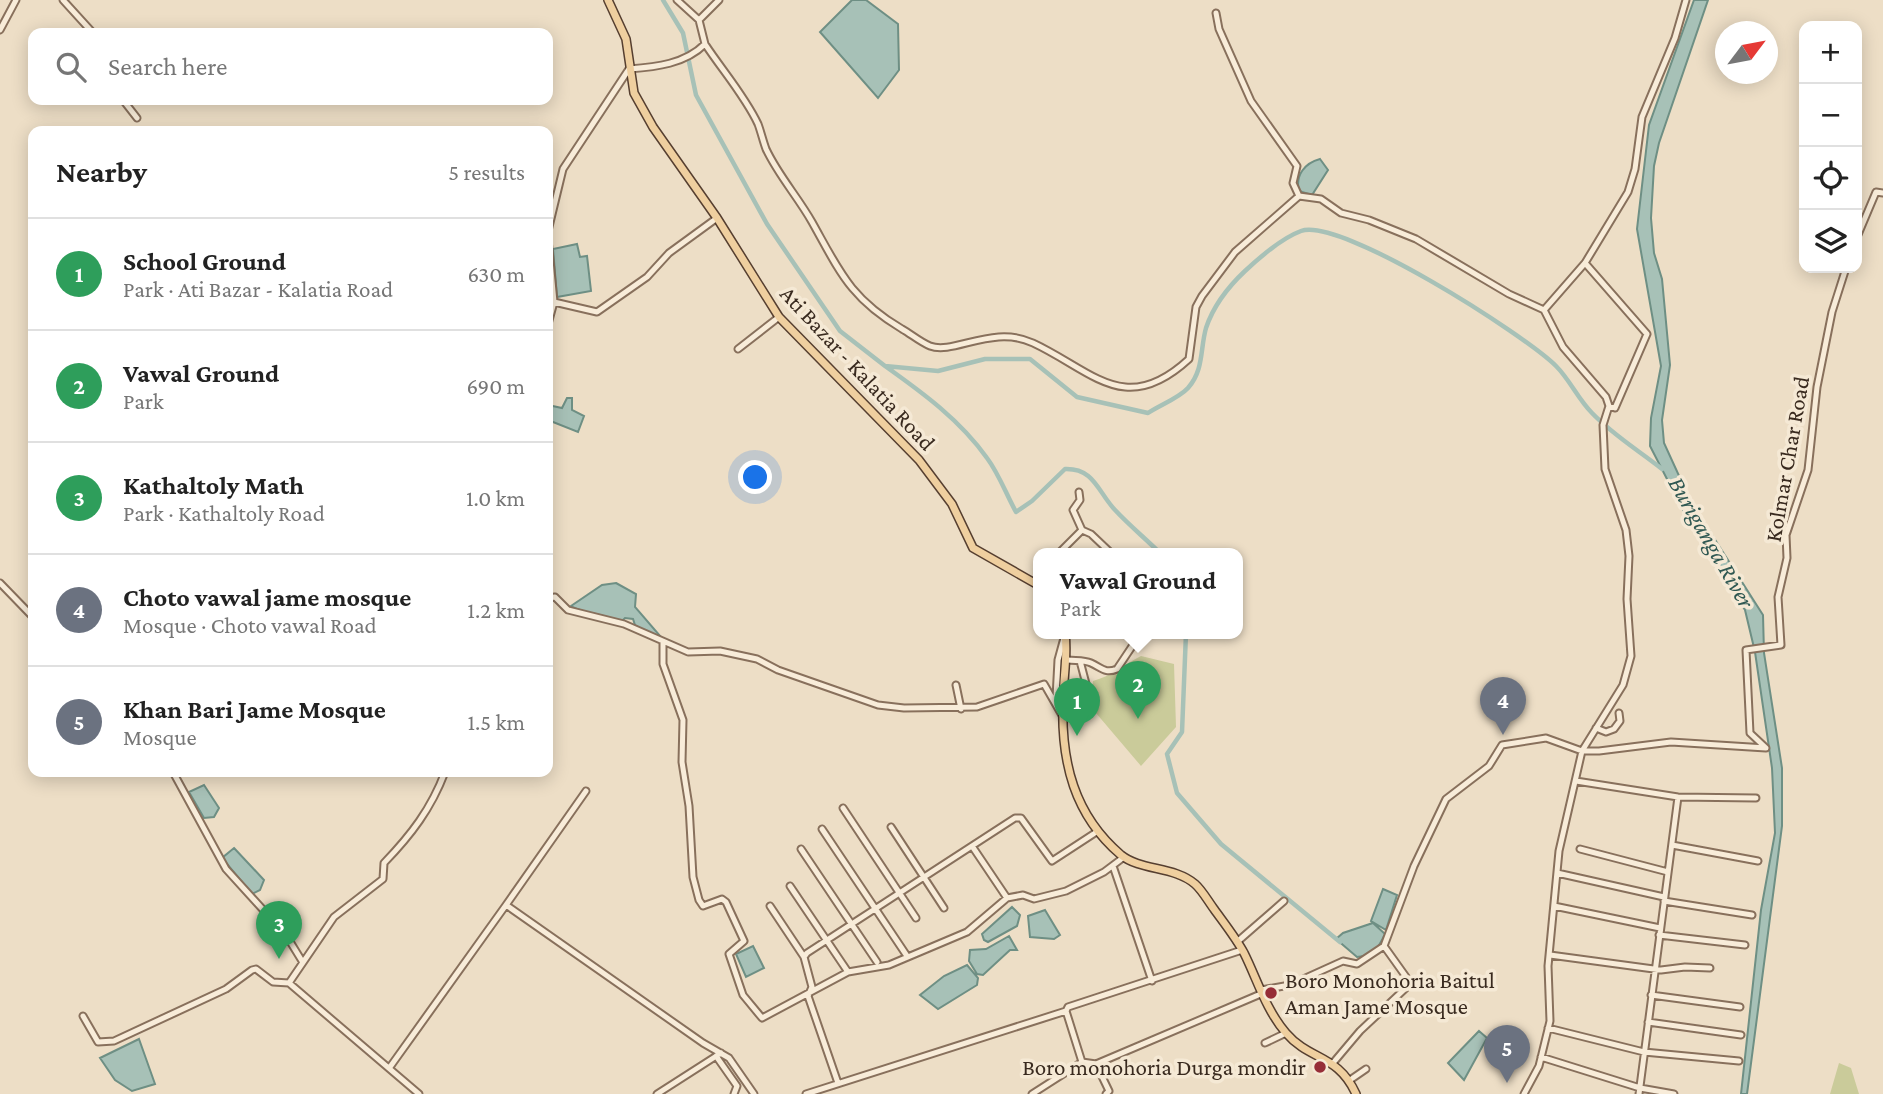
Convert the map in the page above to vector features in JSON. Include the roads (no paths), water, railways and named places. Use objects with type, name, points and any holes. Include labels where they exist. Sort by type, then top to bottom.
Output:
[{"type":"main road","name":"Ati Bazar - Kalatia Road","points":[[608,0],[626,39],[634,93],[653,128],[717,218],[779,317],[919,460],[952,505],[973,548],[1033,582]]},
{"type":"main road","points":[[1065,639],[1063,716],[1069,774],[1074,792],[1098,831],[1124,857],[1176,873],[1195,884],[1242,950],[1286,1033],[1298,1044],[1334,1063],[1350,1080],[1356,1094]]},
{"type":"street","points":[[0,30],[16,0]]},
{"type":"street","points":[[63,0],[88,28]]},
{"type":"street","points":[[677,0],[699,20],[705,44],[757,123],[766,150],[844,281],[875,313],[931,346],[944,347],[999,335],[1021,337],[1051,351],[1094,379],[1126,389],[1139,388],[1178,368],[1189,359],[1196,307],[1202,296],[1235,252],[1264,230],[1299,196]]},
{"type":"street","points":[[699,20],[719,0]]},
{"type":"street","points":[[1544,310],[1585,263],[1628,192],[1635,169],[1642,117],[1675,38],[1686,0]]},
{"type":"street","points":[[1216,13],[1219,29],[1251,102],[1297,166],[1293,183],[1299,196]]},
{"type":"street","points":[[553,210],[563,169],[629,69],[660,67],[691,55],[705,44]]},
{"type":"street","points":[[127,105],[137,118]]},
{"type":"street","points":[[1862,225],[1876,192],[1883,194]]},
{"type":"street","points":[[1299,196],[1321,199],[1341,213],[1369,220],[1416,239],[1509,295],[1544,310],[1563,347],[1606,397],[1608,409],[1603,425],[1605,469],[1626,530],[1631,643],[1623,685],[1582,751],[1559,851],[1549,955],[1548,1028],[1542,1057],[1525,1092],[1534,1094]]},
{"type":"street","points":[[554,302],[597,312],[647,278],[669,253],[717,218]]},
{"type":"street","points":[[1585,263],[1647,334],[1615,408],[1608,409]]},
{"type":"street","name":"Kolmar Char Road","points":[[1582,751],[1671,743],[1766,748],[1750,733],[1746,705],[1746,650],[1781,645],[1778,597],[1787,558],[1786,534],[1808,470],[1817,387],[1832,312],[1844,273]]},
{"type":"street","points":[[553,292],[553,306]]},
{"type":"street","points":[[738,349],[779,317]]},
{"type":"street","points":[[1079,492],[1080,500],[1073,510],[1082,530],[1106,548]]},
{"type":"street","points":[[1064,548],[1082,530]]},
{"type":"street","points":[[0,583],[28,612]]},
{"type":"street","points":[[553,597],[568,610],[624,624],[688,652],[720,651],[757,659],[778,670],[878,705],[904,708],[977,707],[1044,684],[1063,716],[1087,701],[1080,661]]},
{"type":"street","points":[[1056,702],[1058,660],[1064,639]]},
{"type":"street","points":[[1066,664],[1080,661],[1111,671],[1117,668],[1137,639]]},
{"type":"street","points":[[663,642],[663,664],[683,720],[682,762],[690,806],[693,877],[699,900],[703,906],[722,899],[726,902],[744,940],[729,954],[743,995],[762,1018],[848,972],[889,965],[967,932],[1006,898],[1023,895],[1034,899],[1066,891],[1113,866],[1124,857]]},
{"type":"street","points":[[956,685],[961,709]]},
{"type":"street","points":[[1597,728],[1606,732],[1614,729],[1620,721],[1619,713]]},
{"type":"street","points":[[1032,1094],[1039,1087],[1082,1062],[1096,1064],[1262,992],[1290,985],[1343,961],[1357,964],[1384,946],[1414,866],[1446,799],[1489,766],[1496,752],[1507,743],[1546,738],[1582,751]]},
{"type":"street","points":[[176,777],[226,869],[286,934],[302,961]]},
{"type":"street","points":[[289,982],[334,917],[383,879],[384,863],[413,833],[435,799],[443,777]]},
{"type":"street","points":[[1576,782],[1678,797],[1756,799]]},
{"type":"street","points":[[390,1067],[586,791]]},
{"type":"street","points":[[1639,1091],[1678,797]]},
{"type":"street","points":[[843,808],[916,918]]},
{"type":"street","points":[[804,957],[875,908],[1018,817],[1052,860],[1098,831]]},
{"type":"street","points":[[891,827],[944,908]]},
{"type":"street","points":[[822,828],[907,956]]},
{"type":"street","points":[[972,845],[1006,898]]},
{"type":"street","points":[[1672,845],[1758,861]]},
{"type":"street","points":[[801,849],[877,962]]},
{"type":"street","points":[[1580,849],[1668,872]]},
{"type":"street","points":[[1113,866],[1152,981]]},
{"type":"street","points":[[1557,873],[1664,899],[1752,915]]},
{"type":"street","points":[[790,886],[848,972]]},
{"type":"street","points":[[1237,942],[1284,901]]},
{"type":"street","points":[[506,905],[719,1055],[729,1058],[754,1094]]},
{"type":"street","points":[[770,906],[804,957],[812,987],[809,992],[838,1083]]},
{"type":"street","points":[[1554,906],[1659,931],[1745,945]]},
{"type":"street","points":[[1334,1063],[1360,1031],[1409,985],[1409,981],[1384,946]]},
{"type":"street","points":[[806,1094],[1066,1011],[1069,1007],[1242,950]]},
{"type":"street","points":[[1549,955],[1654,970],[1710,968]]},
{"type":"street","points":[[83,1016],[97,1042],[114,1041],[226,989],[256,969],[273,982],[289,982],[419,1094]]},
{"type":"street","points":[[1651,995],[1740,1007]]},
{"type":"street","points":[[1066,1011],[1082,1062]]},
{"type":"street","points":[[1648,1022],[1741,1035]]},
{"type":"street","points":[[1548,1028],[1644,1052],[1739,1061]]},
{"type":"street","points":[[1265,1043],[1286,1033]]},
{"type":"street","points":[[657,1094],[719,1055]]},
{"type":"street","points":[[719,1055],[737,1086],[734,1094]]},
{"type":"street","points":[[1542,1057],[1639,1091],[1674,1094]]},
{"type":"street","points":[[1096,1064],[1109,1091],[1106,1094]]},
{"type":"street","points":[[1350,1080],[1366,1069]]},
{"type":"street","points":[[1039,1087],[1047,1094]]},
{"type":"water","points":[[852,0],[866,0],[898,24],[899,70],[878,98],[820,32]]},
{"type":"water","name":"Buriganga River","points":[[1694,0],[1708,0],[1659,143],[1654,166],[1651,218],[1654,253],[1662,279],[1670,365],[1662,420],[1664,443],[1691,502],[1763,615],[1764,653],[1782,768],[1782,826],[1747,1094],[1741,1094],[1761,910],[1775,833],[1772,768],[1755,652],[1745,610],[1685,514],[1650,446],[1651,418],[1661,366],[1637,229],[1649,125]]},
{"type":"water","points":[[1320,159],[1328,170],[1312,195],[1299,191],[1298,180],[1302,170]]},
{"type":"water","points":[[577,244],[580,257],[587,256],[591,291],[557,297],[553,249]]},
{"type":"water","points":[[567,398],[572,398],[572,410],[584,416],[578,432],[553,422],[553,406],[562,408]]},
{"type":"water","points":[[616,583],[636,594],[635,607],[661,637],[658,639],[635,625],[633,619],[625,618],[621,622],[571,606],[602,585]]},
{"type":"water","points":[[204,785],[219,808],[214,817],[204,818],[189,792]]},
{"type":"water","points":[[234,848],[264,880],[260,890],[252,894],[222,858]]},
{"type":"water","points":[[1383,889],[1397,895],[1386,930],[1371,921]]},
{"type":"water","points":[[1012,907],[1020,915],[1017,926],[988,942],[984,940],[982,934]]},
{"type":"water","points":[[1045,910],[1060,935],[1054,939],[1030,937],[1028,916]]},
{"type":"water","points":[[1373,923],[1385,934],[1378,947],[1368,955],[1357,957],[1336,939],[1343,933]]},
{"type":"water","points":[[1009,936],[1017,950],[1010,950],[983,975],[977,974],[969,961],[970,950],[986,949]]},
{"type":"water","points":[[753,946],[764,968],[746,977],[736,954]]},
{"type":"water","points":[[967,965],[978,978],[977,985],[938,1009],[920,995],[944,976]]},
{"type":"water","points":[[1479,1031],[1487,1038],[1464,1080],[1448,1063]]},
{"type":"water","points":[[139,1039],[155,1084],[132,1091],[115,1080],[100,1058]]},
{"type":"waterway","points":[[663,0],[683,33],[696,95],[767,224],[840,331],[885,366],[938,371],[985,359],[1030,359],[1077,397],[1148,413],[1180,395],[1193,381],[1199,367],[1209,320],[1222,297],[1239,277],[1286,238],[1301,231],[1322,232],[1391,259],[1509,330],[1556,366],[1600,421],[1662,469]]},
{"type":"waterway","points":[[885,366],[927,397],[965,431],[991,464],[1016,512],[1032,501],[1065,469],[1075,470],[1090,477],[1116,511],[1155,548]]},
{"type":"waterway","points":[[1186,639],[1182,732],[1167,754],[1177,793],[1221,844],[1340,942]]},
{"type":"place","name":"Vawal Ground","points":[[1138,719]]},
{"type":"place","name":"Choto vawal jame mosque","points":[[1503,735]]},
{"type":"place","name":"School Ground","points":[[1077,736]]},
{"type":"place","name":"Kathaltoly Math","points":[[279,959]]},
{"type":"place","name":"Boro Monohoria Baitul Aman Jame Mosque","points":[[1271,993]]},
{"type":"place","name":"Boro monohoria Durga mondir","points":[[1320,1067]]},
{"type":"place","name":"Khan Bari Jame Mosque","points":[[1507,1083]]}]
